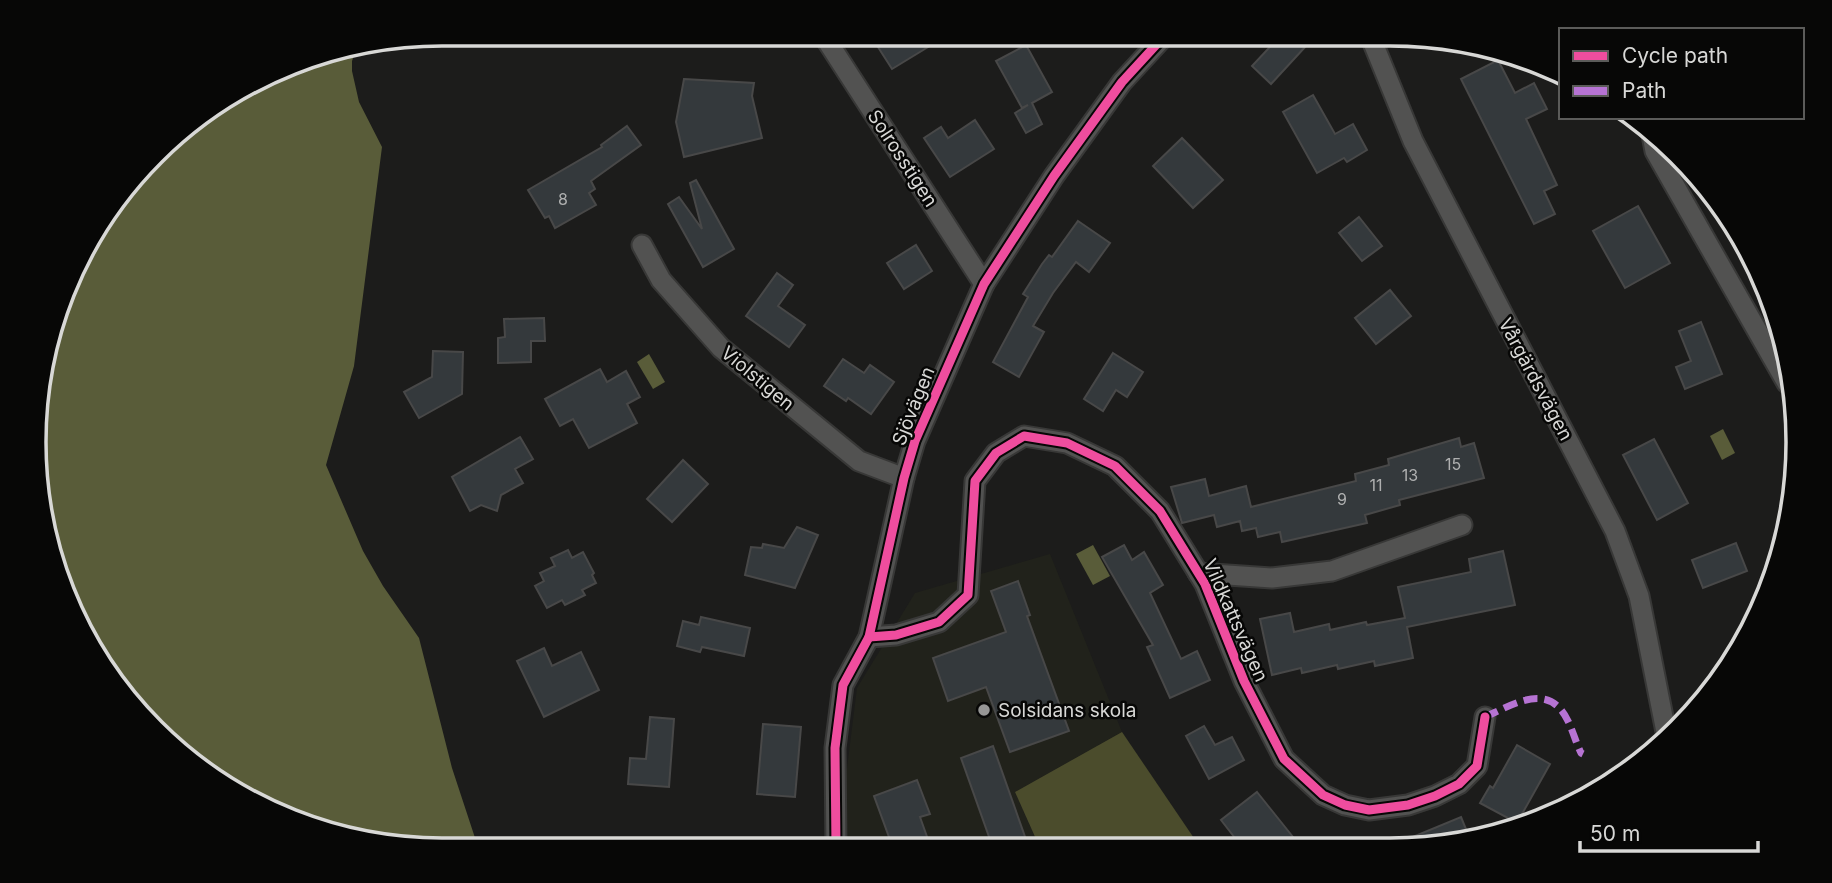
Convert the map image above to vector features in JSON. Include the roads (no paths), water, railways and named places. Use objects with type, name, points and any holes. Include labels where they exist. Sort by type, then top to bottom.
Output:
[{"type":"street","name":"Solrosstigen","points":[[829,46],[985,284]]},
{"type":"street","name":"Sjövägen","points":[[836,838],[835,748],[843,685],[869,637],[904,478],[915,441],[985,284],[1054,176],[1122,82],[1155,46]]},
{"type":"street","name":"Vårgärdsvägen","points":[[1374,46],[1413,141],[1615,531],[1639,596],[1665,727]]},
{"type":"street","points":[[1654,146],[1780,371]]},
{"type":"street","name":"Violstigen","points":[[642,245],[662,280],[720,348],[859,461],[904,478]]},
{"type":"street","name":"Vildkattsvägen","points":[[869,637],[896,635],[939,622],[968,595],[975,481],[996,453],[1024,436],[1068,443],[1115,466],[1160,511],[1205,584],[1244,681],[1284,759],[1323,795],[1369,810],[1408,805],[1435,796],[1459,784],[1478,766],[1485,717]]},
{"type":"street","name":"Vildkattsvägen","points":[[1198,573],[1272,578],[1332,570],[1462,525]]},
{"type":"place","name":"Solsidans skola","points":[[984,710]]}]
